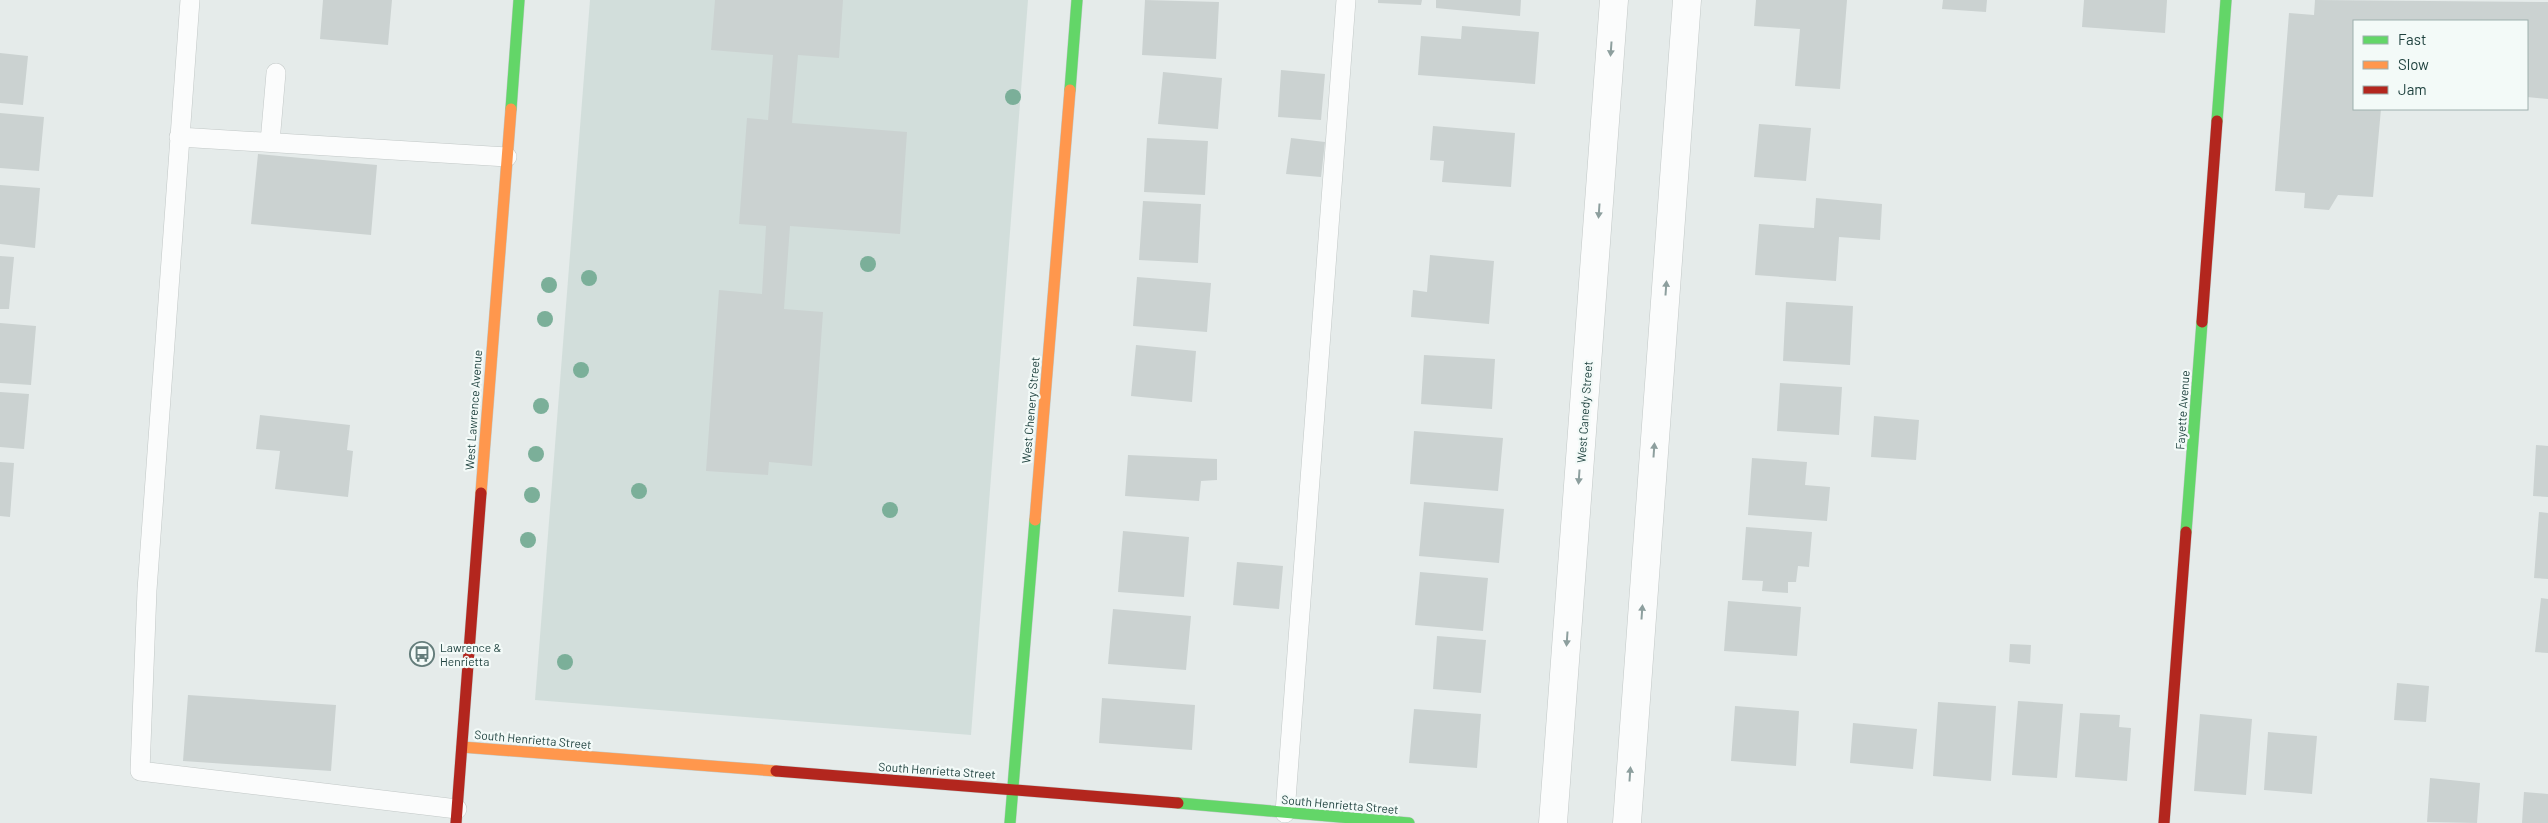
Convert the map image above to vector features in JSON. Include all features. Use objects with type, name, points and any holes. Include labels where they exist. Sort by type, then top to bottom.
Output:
[{"type":"street","name":"West Lawrence Avenue","points":[[457,816],[519,0]]},
{"type":"street","name":"West Chenery Street","points":[[1010,823],[1077,0]]},
{"type":"street","name":"West Canedy Street","points":[[1553,823],[1614,0]]},
{"type":"street","points":[[1627,823],[1687,0]]},
{"type":"street","name":"Fayette Avenue","points":[[2164,823],[2226,0]]},
{"type":"street","name":"South Henrietta Street","points":[[462,747],[1012,789],[1409,823]]},
{"type":"lane","points":[[190,0],[147,590],[140,771],[457,816]]},
{"type":"lane","points":[[1284,813],[1346,0]]},
{"type":"lane","points":[[270,142],[276,73]]},
{"type":"lane","points":[[180,137],[506,157]]},
{"type":"shaded area","points":[[590,0],[1028,0],[971,735],[535,700]]},
{"type":"building","points":[[323,0],[392,0],[388,45],[320,39]]},
{"type":"building","points":[[715,0],[843,0],[839,58],[798,55],[792,123],[907,132],[900,234],[790,226],[784,309],[823,312],[812,466],[769,462],[768,475],[706,471],[719,290],[762,294],[766,226],[739,224],[747,118],[768,120],[773,55],[711,50]]},
{"type":"building","points":[[1145,0],[1219,2],[1216,59],[1142,55]]},
{"type":"building","points":[[1378,0],[1422,0],[1421,5],[1378,3]]},
{"type":"building","points":[[1436,0],[1521,0],[1520,16],[1436,8]]},
{"type":"building","points":[[1756,0],[1847,0],[1840,89],[1795,86],[1800,29],[1754,26]]},
{"type":"building","points":[[1943,0],[1987,0],[1986,12],[1942,9]]},
{"type":"building","points":[[2084,0],[2167,0],[2165,33],[2082,27]]},
{"type":"building","points":[[2315,0],[2548,2],[2548,99],[2528,97],[2528,20],[2353,20],[2353,110],[2381,110],[2373,197],[2338,195],[2329,210],[2304,208],[2305,193],[2275,191],[2289,13],[2314,15]]},
{"type":"building","points":[[1462,26],[1539,32],[1535,84],[1418,75],[1421,36],[1461,39]]},
{"type":"building","points":[[0,53],[28,56],[23,105],[0,103]]},
{"type":"building","points":[[1281,70],[1325,74],[1321,120],[1278,117]]},
{"type":"building","points":[[1163,72],[1222,78],[1218,129],[1158,124]]},
{"type":"building","points":[[0,113],[44,117],[39,171],[0,168]]},
{"type":"building","points":[[1759,124],[1811,128],[1806,181],[1754,177]]},
{"type":"building","points":[[1433,126],[1515,133],[1511,187],[1442,182],[1444,161],[1430,160]]},
{"type":"building","points":[[1147,138],[1208,141],[1205,195],[1144,192]]},
{"type":"building","points":[[1291,138],[1325,142],[1321,177],[1286,174]]},
{"type":"building","points":[[258,154],[377,165],[371,235],[251,224]]},
{"type":"building","points":[[0,185],[40,188],[35,248],[0,244]]},
{"type":"building","points":[[1816,198],[1882,204],[1880,240],[1839,237],[1836,281],[1755,275],[1759,224],[1814,228]]},
{"type":"building","points":[[1143,201],[1201,204],[1198,263],[1139,260]]},
{"type":"building","points":[[1430,255],[1494,261],[1489,324],[1411,317],[1413,290],[1427,292]]},
{"type":"building","points":[[0,256],[14,257],[9,309],[0,309]]},
{"type":"building","points":[[1137,277],[1211,283],[1207,332],[1133,326]]},
{"type":"building","points":[[1786,302],[1853,306],[1850,365],[1783,361]]},
{"type":"building","points":[[0,323],[36,326],[31,385],[0,383]]},
{"type":"building","points":[[1136,345],[1196,351],[1192,402],[1131,396]]},
{"type":"building","points":[[1424,355],[1495,359],[1492,409],[1421,404]]},
{"type":"building","points":[[1780,383],[1842,387],[1839,435],[1777,431]]},
{"type":"building","points":[[0,392],[29,394],[24,449],[0,447]]},
{"type":"building","points":[[260,415],[350,425],[347,450],[353,451],[348,497],[275,489],[280,451],[256,449]]},
{"type":"building","points":[[1874,416],[1919,420],[1916,460],[1871,457]]},
{"type":"building","points":[[1414,431],[1503,438],[1498,491],[1410,484]]},
{"type":"building","points":[[2536,445],[2548,446],[2548,497],[2533,496]]},
{"type":"building","points":[[1128,455],[1217,459],[1217,480],[1201,481],[1199,501],[1125,496]]},
{"type":"building","points":[[1752,458],[1807,462],[1805,485],[1830,487],[1827,521],[1748,515]]},
{"type":"building","points":[[0,462],[14,463],[10,517],[0,516]]},
{"type":"building","points":[[1424,502],[1504,509],[1499,563],[1419,556]]},
{"type":"building","points":[[2539,512],[2548,513],[2548,579],[2534,578]]},
{"type":"building","points":[[1746,527],[1812,532],[1809,567],[1798,566],[1796,582],[1788,582],[1788,593],[1762,591],[1763,581],[1742,580]]},
{"type":"building","points":[[1123,531],[1189,537],[1184,597],[1118,592]]},
{"type":"building","points":[[1237,562],[1283,566],[1279,609],[1233,605]]},
{"type":"building","points":[[1420,572],[1488,578],[1483,631],[1415,625]]},
{"type":"building","points":[[2541,598],[2548,599],[2548,653],[2535,652]]},
{"type":"building","points":[[1728,601],[1801,607],[1797,656],[1724,651]]},
{"type":"building","points":[[1113,609],[1191,616],[1186,670],[1108,664]]},
{"type":"building","points":[[1437,636],[1486,640],[1481,693],[1433,689]]},
{"type":"building","points":[[2010,644],[2031,645],[2030,664],[2009,662]]},
{"type":"building","points":[[2397,683],[2429,686],[2426,722],[2394,720]]},
{"type":"building","points":[[188,695],[336,705],[331,771],[183,761]]},
{"type":"building","points":[[1102,698],[1195,705],[1192,750],[1099,743]]},
{"type":"building","points":[[2018,701],[2063,704],[2057,778],[2012,775]]},
{"type":"building","points":[[1938,702],[1996,706],[1991,781],[1933,776]]},
{"type":"building","points":[[1735,706],[1799,711],[1796,766],[1731,761]]},
{"type":"building","points":[[1414,709],[1481,714],[1477,768],[1409,763]]},
{"type":"building","points":[[2080,713],[2120,715],[2119,727],[2131,728],[2127,781],[2075,777]]},
{"type":"building","points":[[2200,714],[2252,719],[2246,795],[2194,791]]},
{"type":"building","points":[[1853,723],[1917,729],[1913,769],[1850,763]]},
{"type":"building","points":[[2268,732],[2317,736],[2312,794],[2264,790]]},
{"type":"building","points":[[2430,778],[2480,783],[2477,823],[2427,822]]},
{"type":"building","points":[[2524,792],[2548,794],[2548,823],[2522,823]]},
{"type":"traffic: fast","points":[[511,109],[519,0]]},
{"type":"traffic: fast","points":[[1070,90],[1077,0]]},
{"type":"traffic: fast","points":[[2217,121],[2226,0]]},
{"type":"traffic: fast","points":[[2186,532],[2202,322]]},
{"type":"traffic: fast","points":[[1010,823],[1035,520]]},
{"type":"traffic: fast","points":[[1178,803],[1409,823]]},
{"type":"traffic: slow","points":[[1035,520],[1070,90]]},
{"type":"traffic: slow","points":[[481,493],[511,109]]},
{"type":"traffic: slow","points":[[462,747],[776,771]]},
{"type":"traffic: jam","points":[[2202,322],[2217,121]]},
{"type":"traffic: jam","points":[[456,823],[481,493]]},
{"type":"traffic: jam","points":[[2164,823],[2186,532]]},
{"type":"traffic: jam","points":[[776,771],[1178,803]]},
{"type":"place","name":"Lawrence & Henrietta","points":[[422,654]]}]
